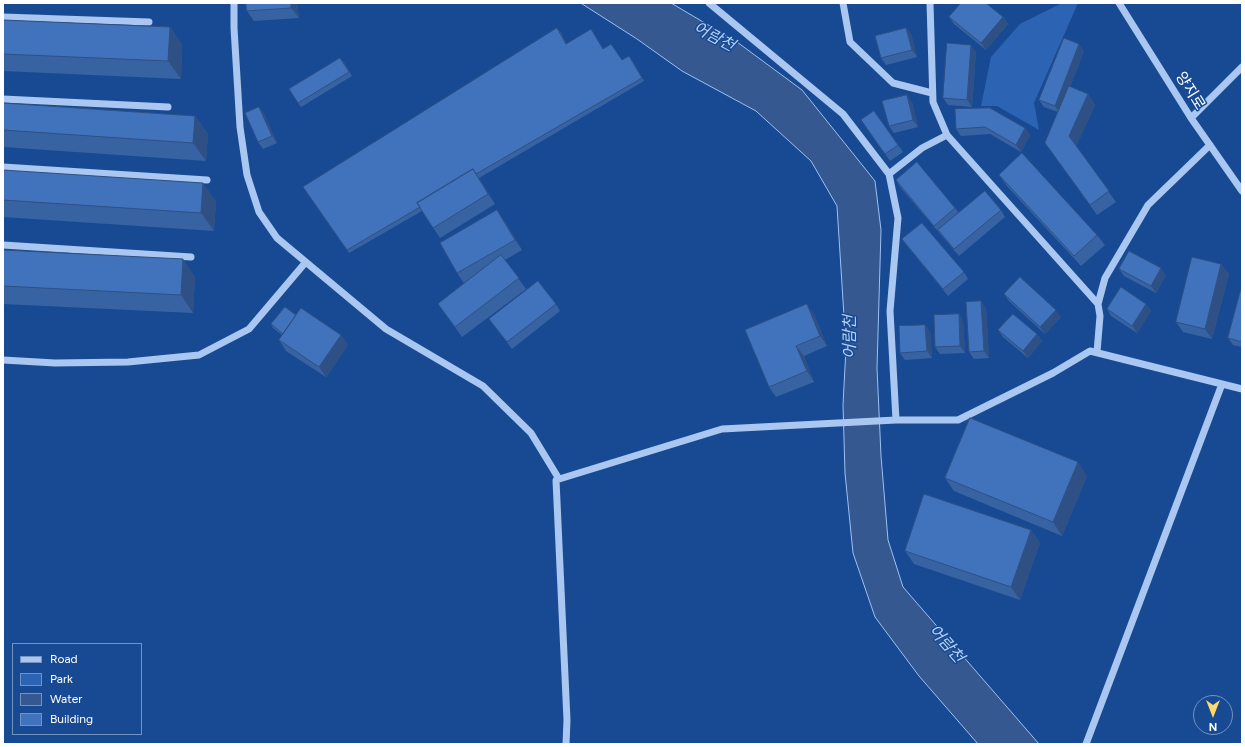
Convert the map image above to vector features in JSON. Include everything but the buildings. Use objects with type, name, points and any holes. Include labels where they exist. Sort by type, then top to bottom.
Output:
[{"type":"street","points":[[234,3],[234,28],[240,127],[247,175],[259,212],[277,238],[386,329],[483,386],[531,433],[559,479]]},
{"type":"street","points":[[709,3],[843,114],[889,174],[898,218],[890,311],[896,420]]},
{"type":"street","points":[[843,3],[850,42],[893,83],[932,93]]},
{"type":"street","points":[[930,3],[933,102],[947,135],[1098,304]]},
{"type":"street","name":"양지로","points":[[1119,3],[1191,118],[1242,191]]},
{"type":"street","points":[[3,17],[149,22]]},
{"type":"street","points":[[1191,118],[1242,68]]},
{"type":"street","points":[[3,99],[168,107]]},
{"type":"street","points":[[889,174],[922,148],[947,135]]},
{"type":"street","points":[[1097,352],[1100,316],[1098,304],[1104,278],[1148,205],[1210,145]]},
{"type":"street","points":[[3,167],[208,180]]},
{"type":"street","points":[[3,245],[191,256]]},
{"type":"street","points":[[3,360],[55,363],[128,362],[200,355],[249,329],[306,263]]},
{"type":"street","points":[[566,744],[567,720],[556,480],[722,429],[896,420],[958,420],[1053,373],[1090,350],[1242,389]]},
{"type":"street","points":[[1086,744],[1222,384]]},
{"type":"green space","points":[[1062,3],[1078,3],[1034,103],[1039,130],[997,106],[981,106],[991,57],[1020,24]]},
{"type":"water","name":"어람천","points":[[581,3],[671,3],[737,42],[802,90],[875,181],[881,230],[877,368],[881,456],[888,540],[903,587],[1039,744],[978,744],[919,676],[875,617],[853,553],[845,473],[843,405],[846,348],[837,206],[811,161],[756,111],[682,71],[637,39]]}]
